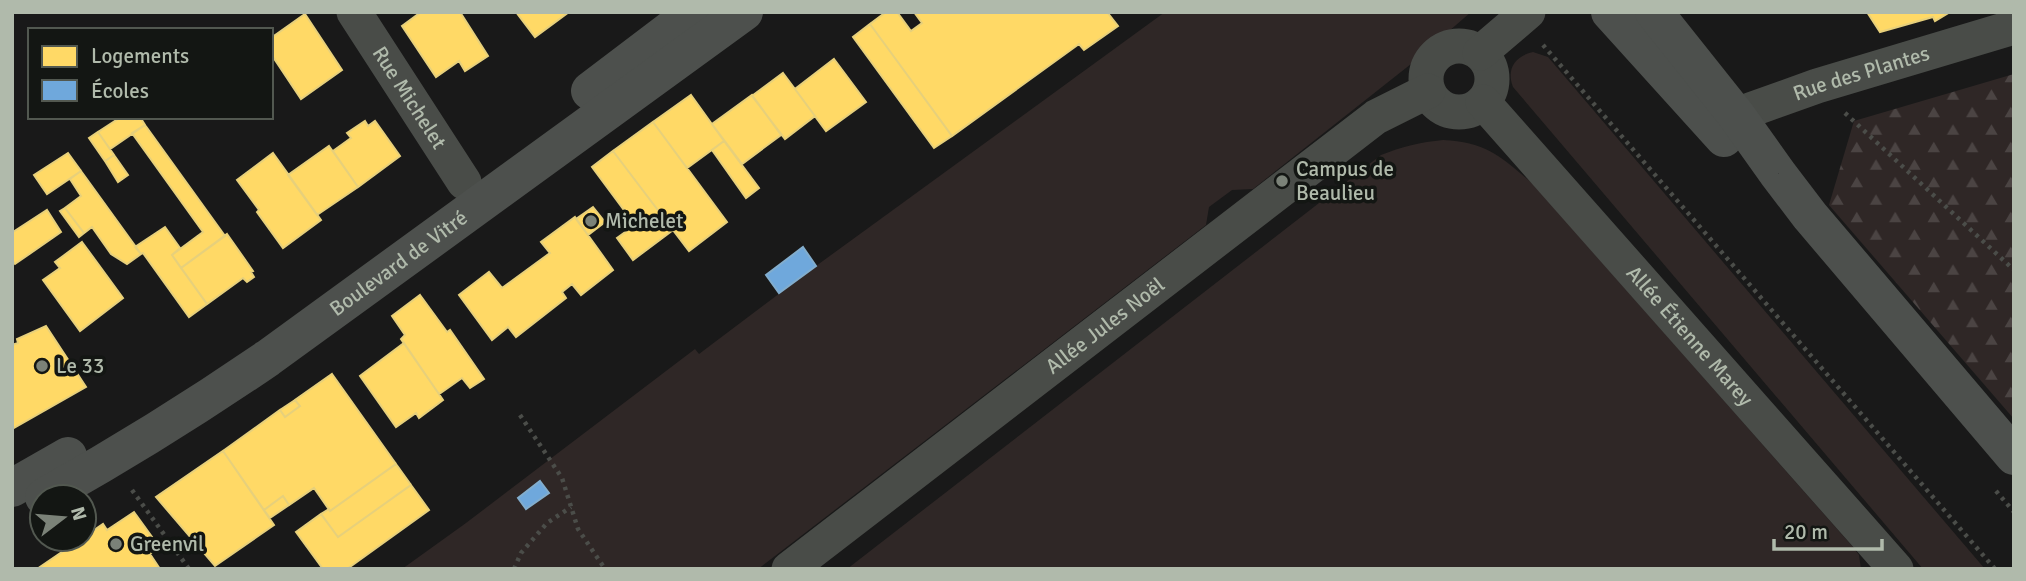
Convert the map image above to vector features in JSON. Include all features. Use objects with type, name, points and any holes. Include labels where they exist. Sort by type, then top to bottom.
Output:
[{"type":"main road","name":"Boulevard de Vitré","points":[[12,488],[154,405],[227,357],[354,267],[694,12]]},
{"type":"main road","name":"Boulevard de Vitré","points":[[69,483],[219,392],[268,358],[744,12]]},
{"type":"main road","points":[[1610,12],[1723,119]]},
{"type":"main road","points":[[1654,12],[1765,184],[1810,216],[2014,456]]},
{"type":"main road","name":"Boulevard de Vitré","points":[[12,515],[28,506]]},
{"type":"street","name":"Rue Michelet","points":[[354,12],[464,182]]},
{"type":"street","points":[[1480,53],[1524,15]]},
{"type":"street","name":"Rue des Plantes","points":[[1723,119],[1817,86],[2014,27]]},
{"type":"street","points":[[1449,47],[1471,47],[1480,53],[1487,61],[1492,82],[1483,102],[1474,109],[1453,112],[1434,101],[1426,81],[1432,60],[1449,47]]},
{"type":"street","name":"Allée Jules Noël","points":[[789,569],[1376,117],[1428,91]]},
{"type":"street","name":"Allée Étienne Marey","points":[[1483,102],[1896,569]]},
{"type":"path","points":[[1524,15],[1996,569]]},
{"type":"path","points":[[1817,86],[2014,270]]},
{"type":"path","points":[[520,415],[562,478],[578,529],[605,569]]},
{"type":"path","points":[[131,489],[189,569]]},
{"type":"path","points":[[514,569],[521,553],[547,523],[572,507]]},
{"type":"green space","points":[[1165,12],[1471,12],[1411,64],[1253,189],[1232,190],[1209,207],[1206,225],[758,569],[402,569],[695,349],[699,354]]},
{"type":"green space","points":[[1533,52],[1548,57],[1985,569],[1923,569],[1513,87],[1511,75],[1514,64],[1521,57]]},
{"type":"green space","points":[[2014,74],[2014,419],[1829,205],[1854,121]]},
{"type":"green space","points":[[1443,140],[1482,148],[1512,166],[1533,184],[1853,547],[1859,555],[1861,569],[847,569],[1381,155],[1411,145]]},
{"type":"building: Logements","points":[[421,12],[460,12],[488,56],[465,71],[459,61],[436,77],[402,26]]},
{"type":"building: Logements","points":[[516,12],[569,12],[535,37]]},
{"type":"building: Logements","points":[[886,12],[897,12],[911,31],[922,23],[914,12],[1107,12],[1118,26],[1084,50],[1079,44],[952,136],[870,24]]},
{"type":"building: Logements","points":[[1867,12],[1950,12],[1935,21],[1933,17],[1880,32]]},
{"type":"building: Logements","points":[[305,14],[342,70],[301,99],[273,57],[273,37]]},
{"type":"building: Logements","points":[[870,24],[952,136],[934,148],[853,37]]},
{"type":"building: Logements","points":[[834,59],[866,102],[826,131],[795,89]]},
{"type":"building: Logements","points":[[783,73],[815,116],[785,139],[752,96]]},
{"type":"building: Logements","points":[[691,95],[724,141],[687,168],[653,122]]},
{"type":"building: Logements","points":[[752,95],[781,135],[742,164],[712,124]]},
{"type":"building: Logements","points":[[118,119],[141,119],[145,125],[110,149],[98,132]]},
{"type":"building: Logements","points":[[365,121],[368,126],[375,121],[400,156],[358,187],[333,151],[351,138],[347,133]]},
{"type":"building: Logements","points":[[653,122],[727,222],[689,251],[613,151]]},
{"type":"building: Logements","points":[[145,125],[225,236],[181,268],[172,255],[203,232],[132,133]]},
{"type":"building: Logements","points":[[98,132],[114,155],[105,161],[89,138]]},
{"type":"building: Logements","points":[[724,141],[759,188],[746,198],[712,150]]},
{"type":"building: Logements","points":[[329,146],[358,187],[317,215],[288,175]]},
{"type":"building: Logements","points":[[613,151],[673,230],[633,260],[617,238],[635,225],[592,167]]},
{"type":"building: Logements","points":[[68,153],[81,171],[47,194],[34,175]]},
{"type":"building: Logements","points":[[273,153],[321,220],[283,248],[237,180]]},
{"type":"building: Logements","points":[[114,155],[128,175],[118,182],[105,161]]},
{"type":"building: Logements","points":[[81,171],[141,254],[127,264],[111,254],[92,227],[84,233],[65,208],[81,196],[70,179]]},
{"type":"building: Logements","name":"Michelet","points":[[593,207],[605,222],[588,235],[576,219]]},
{"type":"building: Logements","points":[[65,208],[84,233],[79,237],[60,211]]},
{"type":"building: Logements","points":[[47,210],[61,232],[15,264],[12,260],[13,232]]},
{"type":"building: Logements","points":[[575,217],[613,270],[581,295],[572,284],[562,292],[566,298],[516,337],[508,327],[492,340],[459,295],[489,272],[502,288],[550,253],[541,242]]},
{"type":"building: Logements","points":[[165,227],[180,248],[172,255],[207,304],[189,317],[143,253],[135,247]]},
{"type":"building: Logements","points":[[227,234],[253,271],[251,272],[254,277],[247,282],[243,278],[207,304],[181,268]]},
{"type":"building: Logements","points":[[82,242],[123,298],[80,331],[43,280],[60,268],[55,262]]},
{"type":"building: Logements","points":[[420,295],[447,332],[450,330],[484,379],[470,388],[462,378],[439,394],[401,339],[405,335],[392,316]]},
{"type":"building: Logements","name":"Le 33","points":[[46,326],[86,387],[12,429],[12,345],[18,343],[17,339]]},
{"type":"building: Logements","points":[[404,343],[443,400],[419,418],[416,413],[396,427],[360,376]]},
{"type":"building: Logements","points":[[332,374],[396,464],[330,511],[314,488],[289,505],[283,496],[264,510],[223,451],[280,410],[285,417],[300,406],[295,400]]},
{"type":"building: Logements","points":[[295,400],[300,406],[285,417],[280,410]]},
{"type":"building: Logements","points":[[223,451],[274,525],[215,566],[156,497]]},
{"type":"building: Logements","points":[[396,464],[411,485],[338,537],[321,514],[329,509],[330,511]]},
{"type":"building: Logements","points":[[411,485],[429,510],[347,569],[323,569],[296,532],[321,514],[338,537]]},
{"type":"building: Logements","points":[[283,496],[289,505],[270,518],[264,510]]},
{"type":"building: Logements","name":"Greenvil","points":[[134,512],[160,548],[150,554],[160,569],[37,569],[60,553],[98,553],[98,527],[103,524],[107,530]]},
{"type":"building: Écoles","points":[[803,247],[816,266],[779,293],[766,275]]},
{"type":"building: Écoles","points":[[540,481],[549,493],[526,509],[518,498]]},
{"type":"place","name":"Campus de Beaulieu","points":[[1282,181]]},
{"type":"place","name":"Michelet","points":[[591,221]]},
{"type":"place","name":"Le 33","points":[[42,366]]},
{"type":"place","name":"Greenvil","points":[[116,544]]}]
